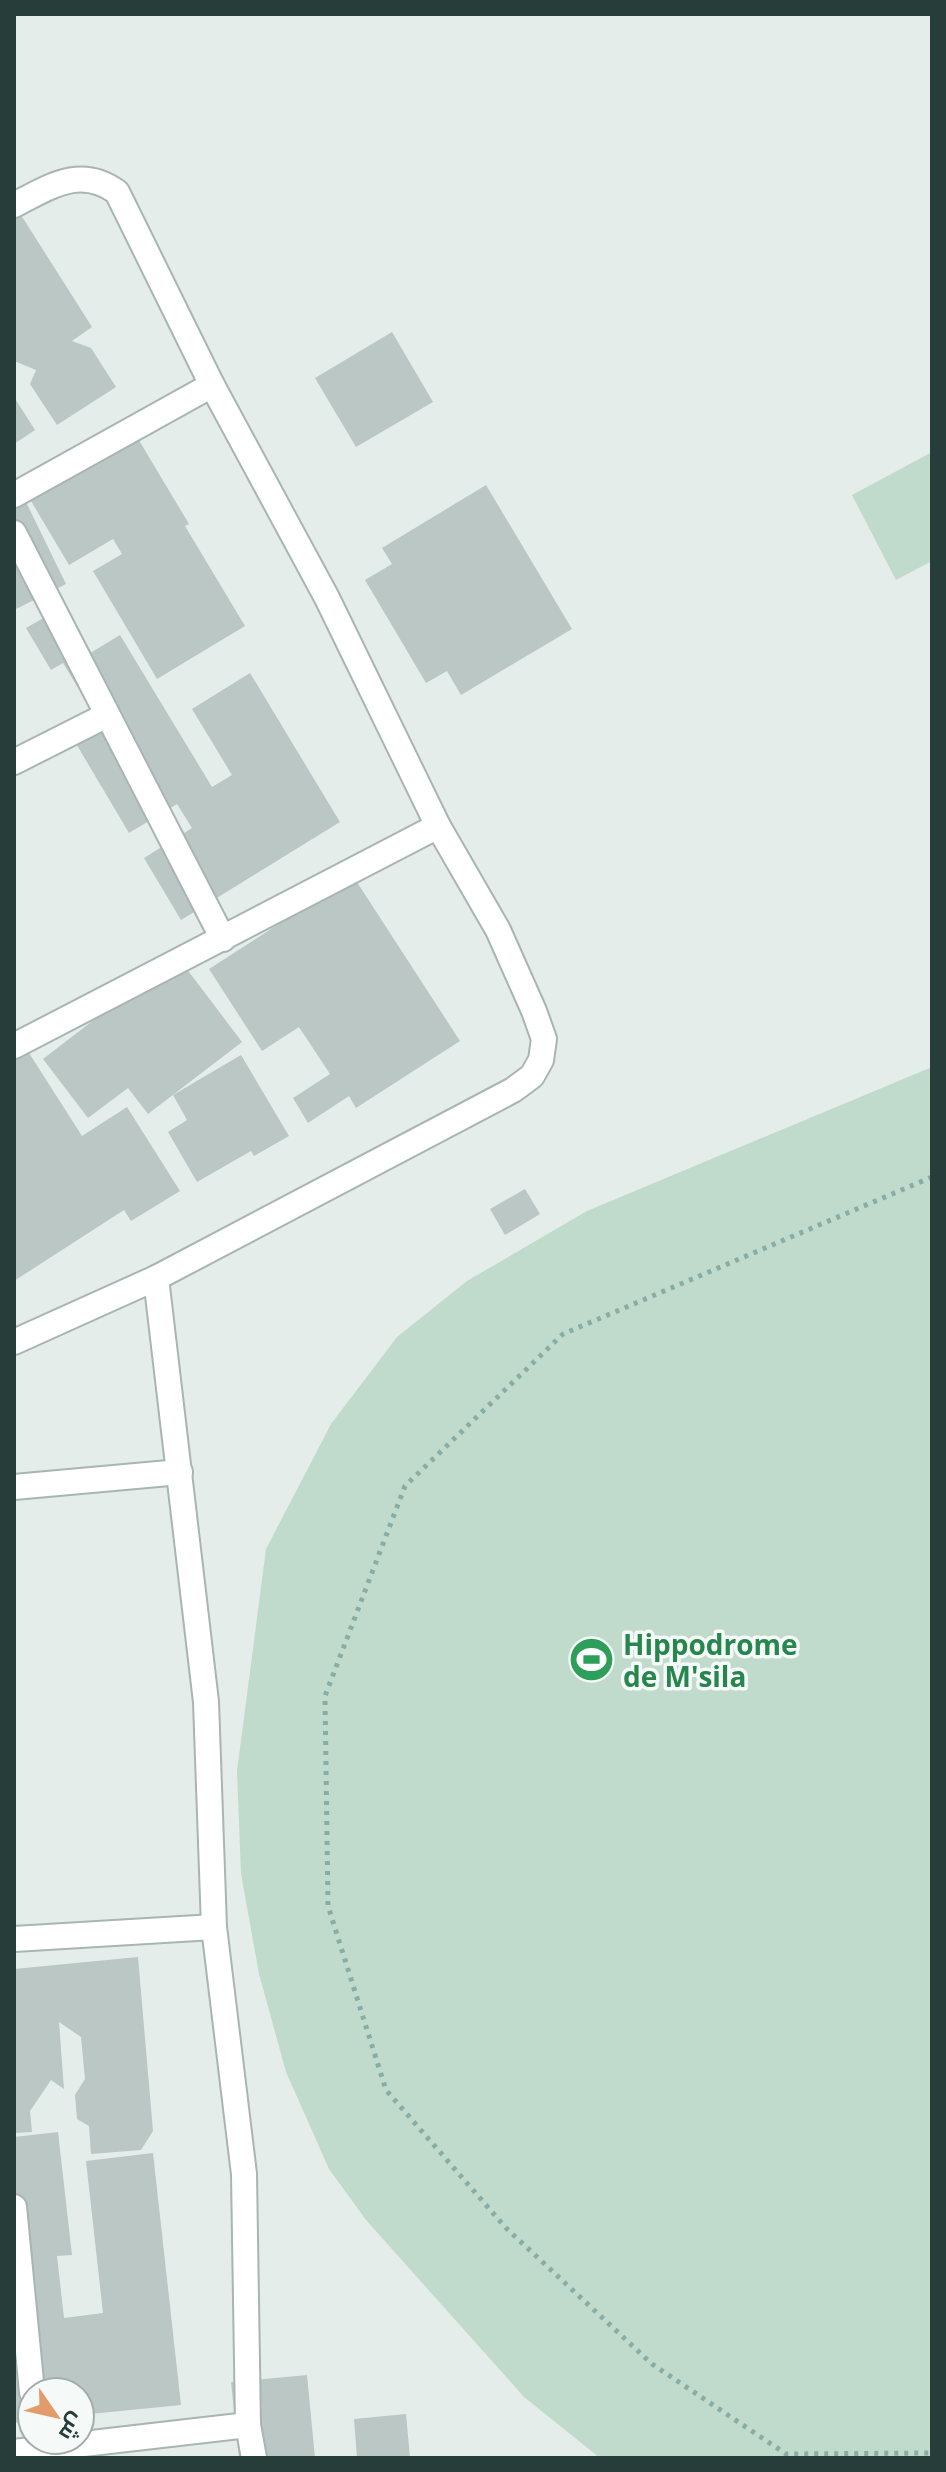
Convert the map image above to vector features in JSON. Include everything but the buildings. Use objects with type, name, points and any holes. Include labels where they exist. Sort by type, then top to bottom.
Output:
[{"type":"street","points":[[14,205],[60,182],[81,178],[103,182],[117,192],[212,385],[327,598],[438,826],[498,930],[544,1039],[541,1060],[532,1076],[513,1090],[156,1278],[14,1342]]},
{"type":"street","points":[[14,495],[212,385]]},
{"type":"street","points":[[14,533],[223,939]]},
{"type":"street","points":[[14,762],[107,715]]},
{"type":"street","points":[[14,1046],[438,826]]},
{"type":"street","points":[[156,1278],[206,1702],[214,1927],[244,2174],[248,2425],[254,2458]]},
{"type":"street","points":[[14,1487],[180,1472]]},
{"type":"street","points":[[14,1939],[214,1927]]},
{"type":"street","points":[[14,2207],[30,2376]]},
{"type":"street","points":[[96,2440],[248,2425]]},
{"type":"path","points":[[932,1177],[563,1334],[405,1486],[325,1696],[328,1906],[386,2090],[506,2228],[652,2364],[786,2454],[932,2453]]},
{"type":"green space","points":[[932,452],[932,561],[896,580],[852,495]]},
{"type":"green space","name":"Hippodrome de M'sila","points":[[932,1067],[932,2458],[600,2458],[524,2397],[366,2220],[329,2169],[286,2072],[259,1974],[241,1874],[237,1771],[266,1549],[331,1424],[397,1337],[467,1281],[587,1211]]},
{"type":"place","name":"Hippodrome de M'sila","points":[[592,1660]]}]
